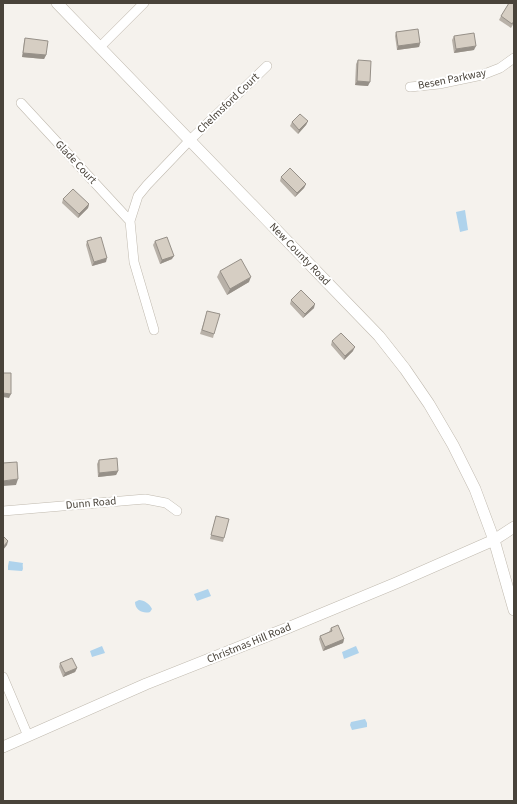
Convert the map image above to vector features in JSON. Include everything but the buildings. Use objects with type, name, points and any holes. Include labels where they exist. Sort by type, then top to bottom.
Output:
[{"type":"street","name":"New County Road","points":[[56,3],[355,311],[405,369],[429,404],[453,445],[475,489],[494,540],[514,610]]},
{"type":"street","points":[[100,47],[144,3]]},
{"type":"street","name":"Besen Parkway","points":[[410,87],[439,84],[482,75],[500,68],[514,58]]},
{"type":"street","name":"Chelmsford Court","points":[[130,221],[138,196],[147,184],[190,140],[267,66]]},
{"type":"street","name":"Glade Court","points":[[22,103],[130,221]]},
{"type":"street","points":[[130,221],[134,262],[154,330]]},
{"type":"street","name":"Dunn Road","points":[[3,511],[145,499],[166,503],[177,510]]},
{"type":"street","name":"Christmas Hill Road","points":[[5,746],[146,684],[396,583],[494,540],[514,527]]},
{"type":"street","points":[[3,677],[28,736]]},
{"type":"water","points":[[465,210],[468,230],[460,232],[456,212]]},
{"type":"water","points":[[9,561],[23,563],[22,571],[8,570]]},
{"type":"water","points":[[208,589],[211,596],[197,601],[194,594]]},
{"type":"water","points":[[139,600],[150,605],[152,609],[150,612],[142,612],[136,607],[135,602]]},
{"type":"water","points":[[102,646],[105,653],[92,657],[90,651]]},
{"type":"water","points":[[356,646],[359,653],[344,659],[342,652]]},
{"type":"water","points":[[365,719],[367,727],[352,730],[350,725],[351,722]]}]
